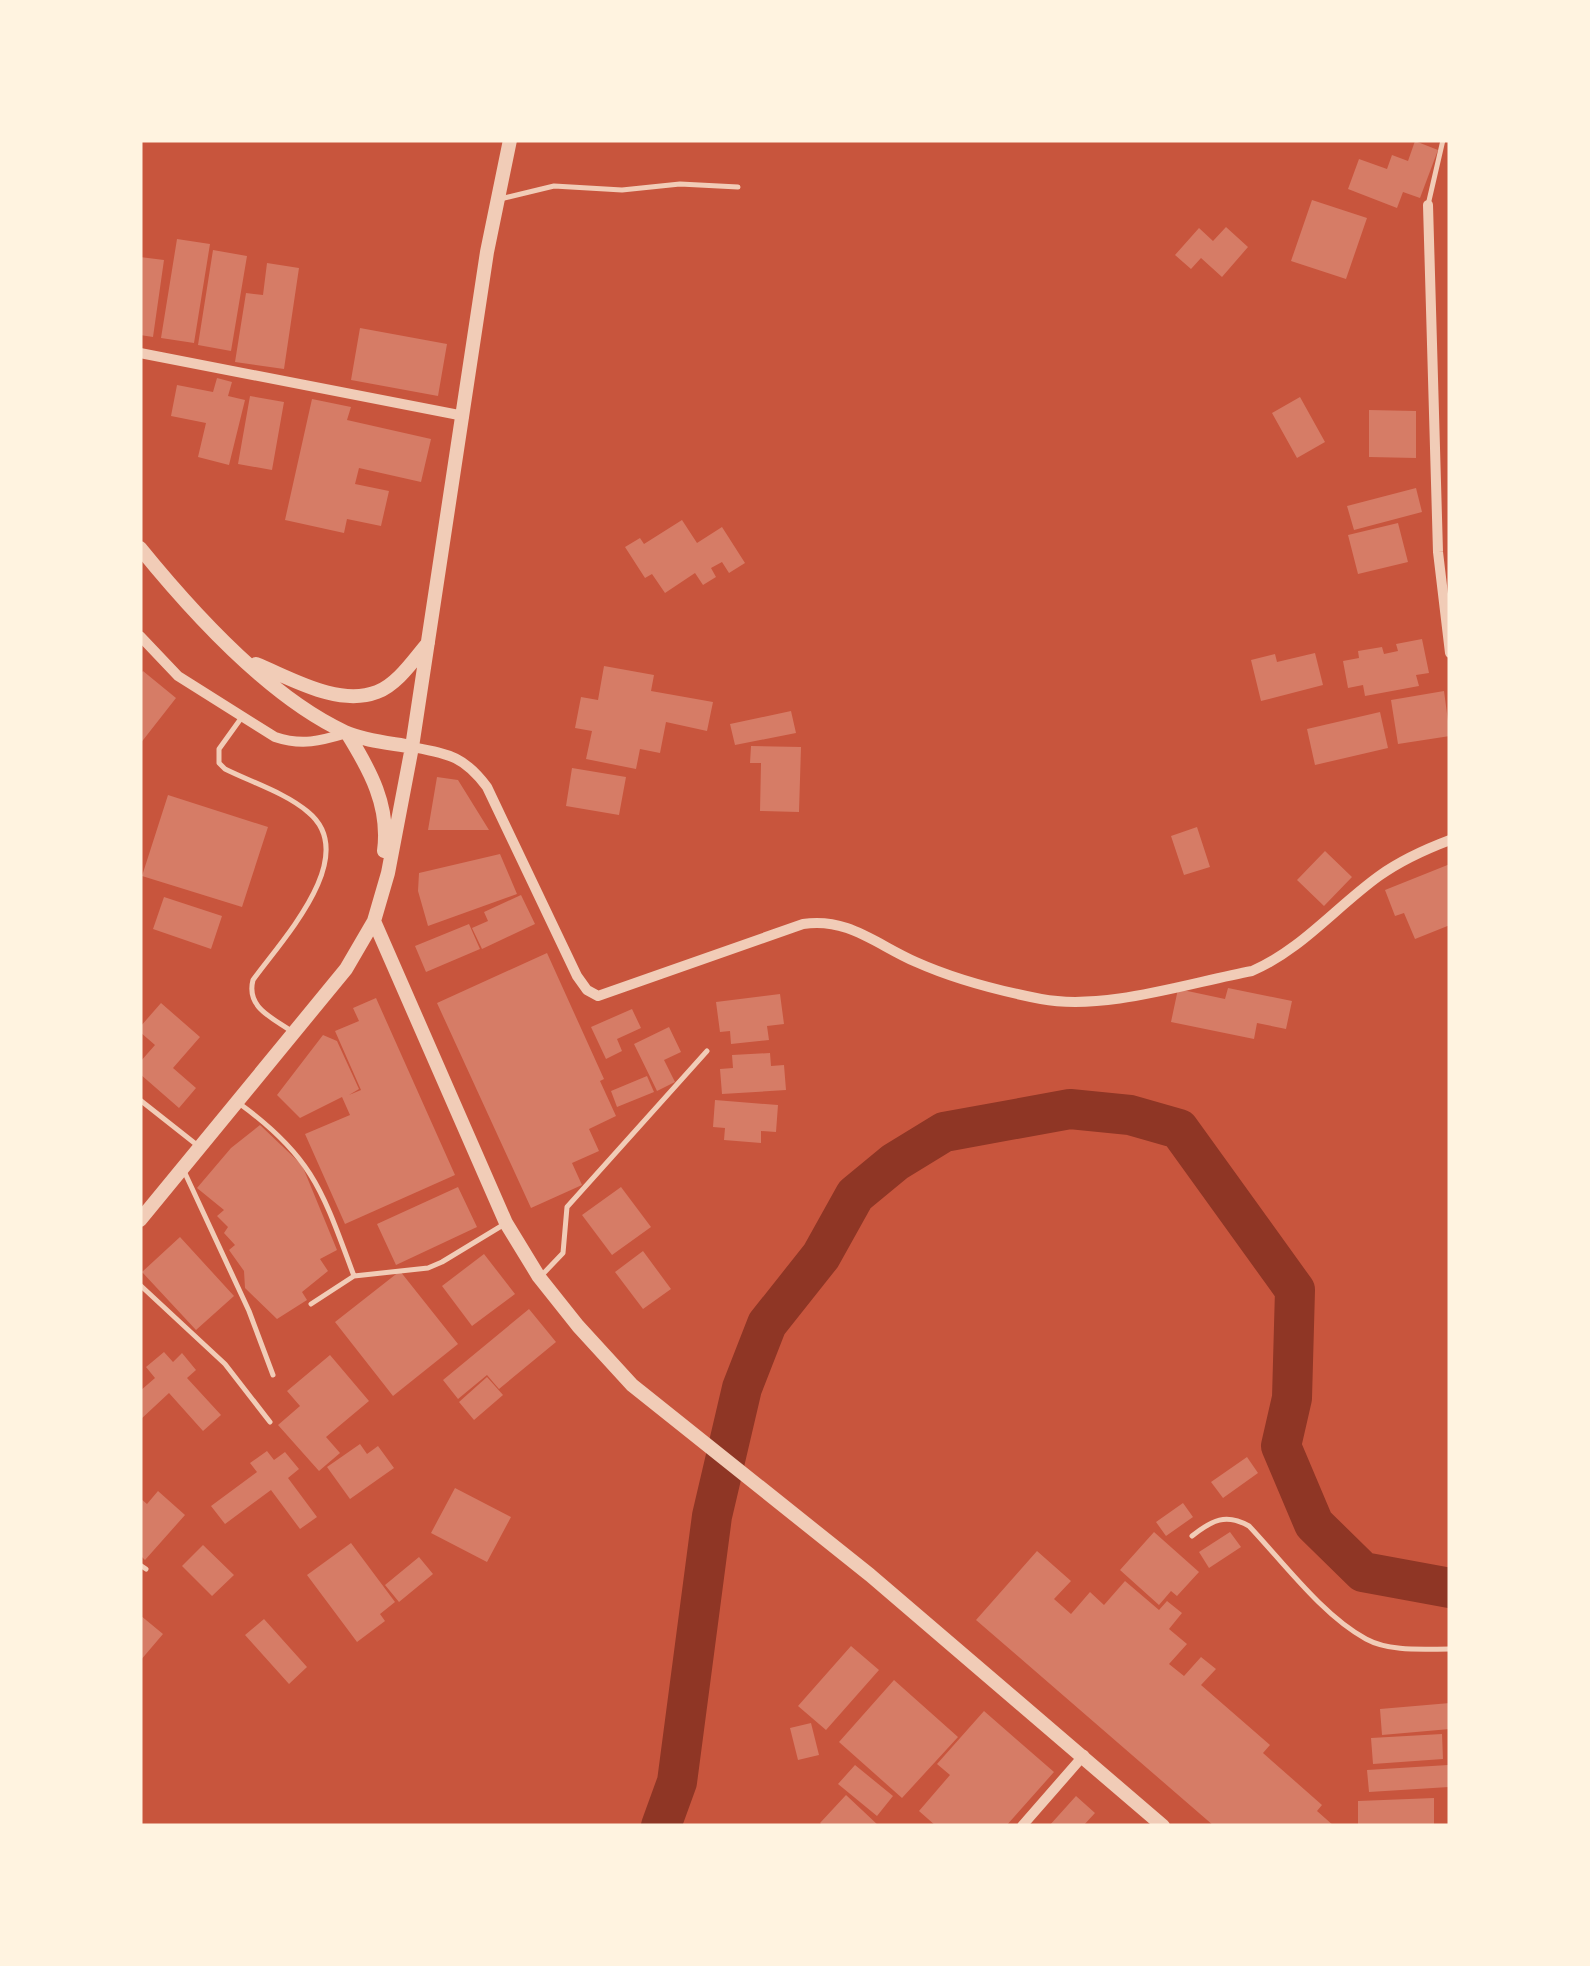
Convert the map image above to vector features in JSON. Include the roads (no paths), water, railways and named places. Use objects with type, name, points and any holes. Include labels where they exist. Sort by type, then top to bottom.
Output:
[{"type":"street","points":[[140,1220],[353,959],[374,921],[388,872],[412,747],[510,140]]},
{"type":"street","points":[[1428,205],[1438,552],[1450,653]]},
{"type":"street","points":[[140,354],[464,416]]},
{"type":"street","points":[[140,548],[242,658],[304,708],[347,733],[452,754],[472,767],[487,787],[577,976],[587,990],[598,996],[818,922],[858,930],[915,962],[944,972],[1044,1000],[1102,1002],[1252,971],[1275,961],[1380,875],[1450,840]]},
{"type":"street","points":[[140,636],[178,676],[275,737],[311,744],[347,733]]},
{"type":"street","points":[[242,658],[324,692],[351,696],[378,692],[400,676],[429,643]]},
{"type":"street","points":[[347,733],[379,791],[386,834],[374,921],[506,1224],[539,1277],[632,1385],[870,1575],[1163,1826]]},
{"type":"street","points":[[1022,1826],[1084,1755]]},
{"type":"lane","points":[[1428,205],[1443,140]]},
{"type":"lane","points":[[498,200],[554,186],[622,190],[680,184],[738,187]]},
{"type":"lane","points":[[242,717],[219,750],[218,763],[306,810],[320,824],[326,842],[326,865],[313,896],[253,980],[250,994],[255,1005],[293,1033]]},
{"type":"lane","points":[[539,1277],[563,1253],[567,1206],[707,1052]]},
{"type":"lane","points":[[140,1100],[200,1147]]},
{"type":"lane","points":[[237,1102],[302,1158],[328,1204],[354,1276]]},
{"type":"lane","points":[[182,1168],[249,1311],[273,1376]]},
{"type":"lane","points":[[311,1304],[354,1276],[428,1268],[506,1224]]},
{"type":"lane","points":[[140,1285],[225,1364],[270,1422]]},
{"type":"lane","points":[[1192,1536],[1210,1521],[1236,1519],[1249,1526],[1335,1617],[1368,1641],[1408,1650],[1450,1648]]},
{"type":"waterway","points":[[661,1826],[677,1782],[712,1516],[742,1388],[767,1324],[821,1256],[855,1195],[895,1162],[944,1132],[1070,1109],[1130,1115],[1179,1129],[1295,1290],[1292,1398],[1281,1446],[1314,1524],[1363,1572],[1450,1588]]}]
